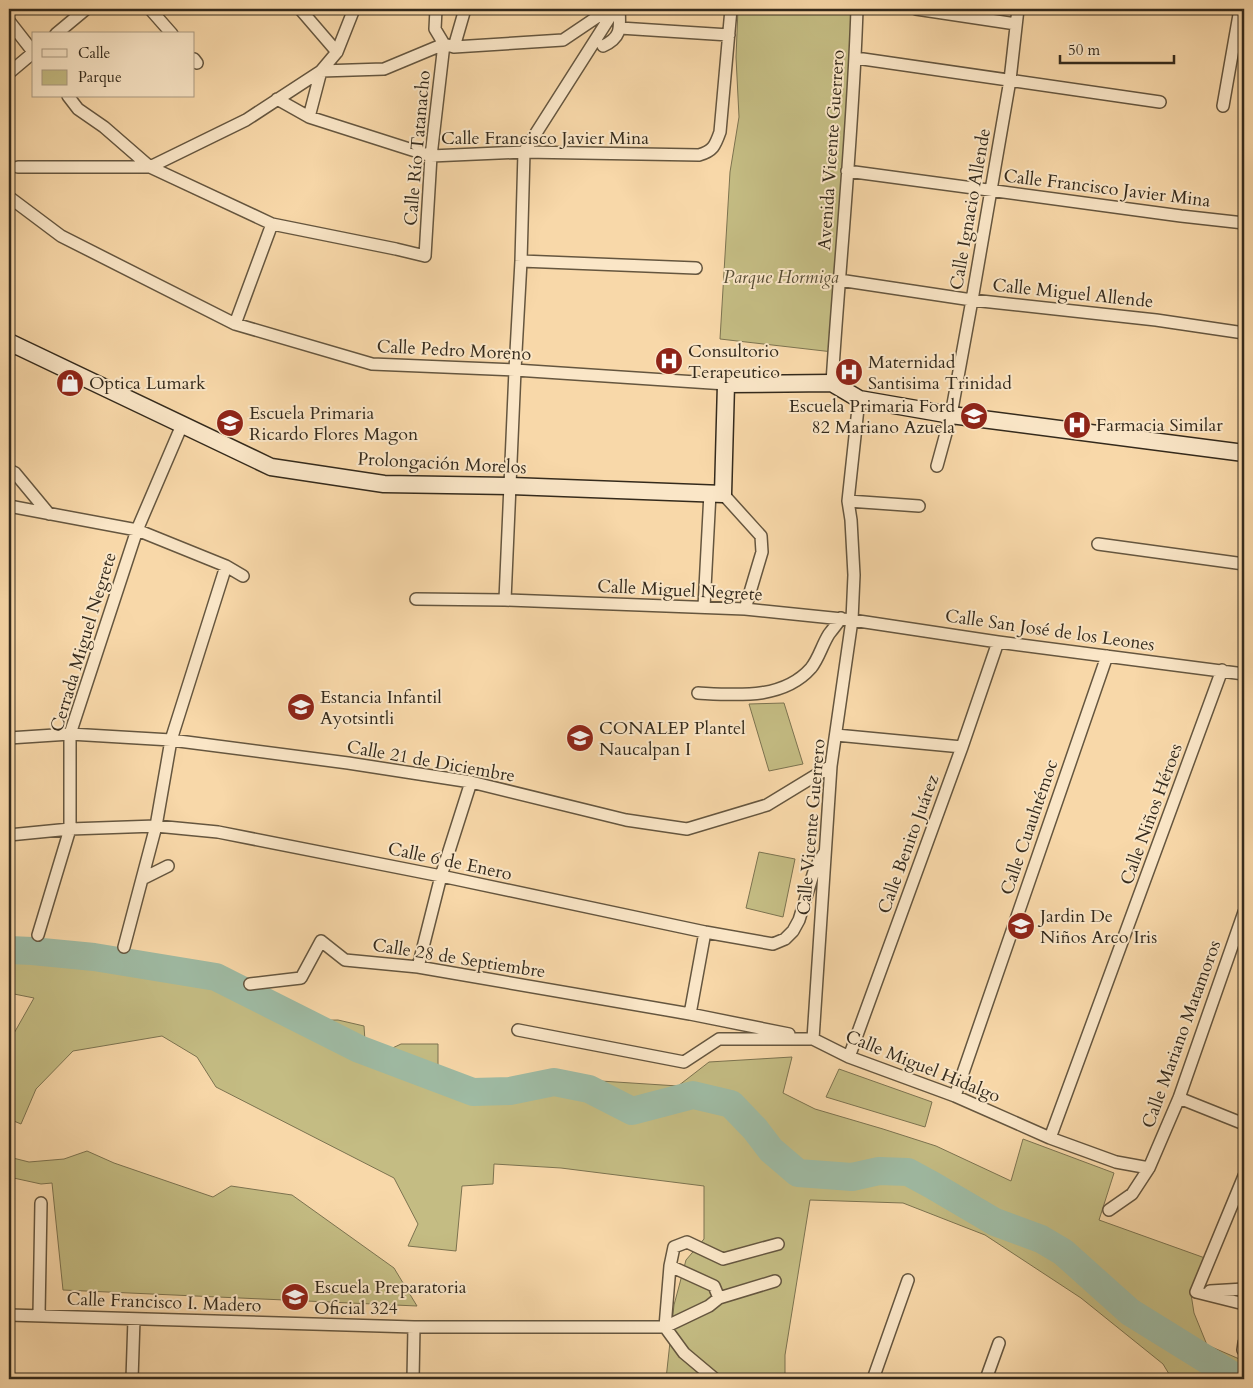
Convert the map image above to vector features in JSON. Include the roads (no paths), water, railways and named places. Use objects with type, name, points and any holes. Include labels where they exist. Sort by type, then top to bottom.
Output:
[{"type":"main road","name":"Prolongación Morelos","points":[[10,344],[271,467],[384,484],[717,493]]},
{"type":"main road","points":[[717,493],[726,384],[832,383],[859,400],[951,415],[1244,454]]},
{"type":"street","points":[[58,32],[86,9]]},
{"type":"street","points":[[150,9],[170,32]]},
{"type":"street","points":[[300,9],[337,52]]},
{"type":"street","points":[[18,167],[150,166],[246,120],[321,71],[337,52],[354,9]]},
{"type":"street","points":[[436,9],[435,29],[449,45]]},
{"type":"street","name":"Calle Río Tatanacho","points":[[272,224],[425,256],[432,156],[449,45],[465,9]]},
{"type":"street","points":[[321,71],[384,69],[449,45],[563,40],[609,9]]},
{"type":"street","points":[[617,9],[620,28],[617,36],[612,42],[603,46],[617,9]]},
{"type":"street","points":[[505,600],[521,261],[524,152],[617,9]]},
{"type":"street","points":[[620,28],[729,35],[731,9]]},
{"type":"street","name":"Avenida Vicente Guerrero","points":[[832,383],[856,58],[857,9]]},
{"type":"street","points":[[916,9],[1016,24]]},
{"type":"street","name":"Calle Ignacio Allende","points":[[937,466],[951,415],[972,300],[1010,80],[1018,9]]},
{"type":"street","points":[[1223,106],[1240,9]]},
{"type":"street","points":[[9,21],[32,50]]},
{"type":"street","name":"Calle Francisco Javier Mina","points":[[277,100],[309,117],[432,156],[524,152],[699,156],[708,152],[716,144],[720,132],[729,35]]},
{"type":"street","points":[[9,72],[32,55]]},
{"type":"street","points":[[856,58],[1160,102]]},
{"type":"street","points":[[309,117],[321,71]]},
{"type":"street","points":[[70,98],[78,109],[104,127],[150,166],[272,224],[235,324]]},
{"type":"street","name":"Calle Francisco Javier Mina","points":[[847,171],[1244,223]]},
{"type":"street","name":"Calle Pedro Moreno","points":[[9,197],[61,236],[235,324],[372,364],[515,370],[726,384]]},
{"type":"street","points":[[521,261],[696,268]]},
{"type":"street","name":"Calle Miguel Allende","points":[[839,280],[972,300],[1156,320],[1244,333]]},
{"type":"street","name":"Calle Vicente Guerrero","points":[[813,1039],[831,766],[836,735],[846,619],[854,575],[848,501],[859,400]]},
{"type":"street","name":"Cerrada Miguel Negrete","points":[[38,935],[70,829],[70,734],[137,530],[182,425]]},
{"type":"street","points":[[9,470],[14,473],[48,514]]},
{"type":"street","points":[[704,607],[717,493]]},
{"type":"street","points":[[717,493],[761,536],[762,552],[745,609]]},
{"type":"street","points":[[848,501],[919,506]]},
{"type":"street","points":[[9,506],[137,530],[226,566],[243,576]]},
{"type":"street","points":[[1098,544],[1244,564]]},
{"type":"street","points":[[124,948],[156,826],[170,740],[226,566]]},
{"type":"street","name":"Calle Miguel Negrete","points":[[416,599],[704,607],[846,619]]},
{"type":"street","points":[[698,693],[752,694],[788,686],[810,668],[819,657],[829,635],[846,619]]},
{"type":"street","name":"Calle San José de los Leones","points":[[846,619],[998,642],[1244,674]]},
{"type":"street","name":"Calle Benito Juárez","points":[[849,1057],[962,748],[998,642]]},
{"type":"street","name":"Calle Cuauhtémoc","points":[[955,1096],[1107,656]]},
{"type":"street","name":"Calle Niños Héroes","points":[[1050,1138],[1222,670]]},
{"type":"street","name":"Calle 21 de Diciembre","points":[[9,738],[70,734],[170,740],[348,763],[471,782],[626,820],[687,829],[767,805],[831,766]]},
{"type":"street","points":[[836,735],[962,748]]},
{"type":"street","points":[[418,967],[441,876],[471,782]]},
{"type":"street","name":"Calle 6 de Enero","points":[[9,835],[70,829],[156,826],[218,832],[441,876],[705,932],[773,944],[785,939],[793,931],[799,920],[815,868],[825,852]]},
{"type":"street","points":[[142,879],[168,866]]},
{"type":"street","name":"Calle Mariano Matamoros","points":[[1109,1210],[1132,1194],[1149,1168],[1179,1098],[1244,912]]},
{"type":"street","points":[[690,1014],[705,932]]},
{"type":"street","name":"Calle 28 de Septiembre","points":[[250,984],[301,978],[321,941],[345,960],[418,967],[690,1014],[813,1039]]},
{"type":"street","name":"Calle Miguel Hidalgo","points":[[518,1030],[684,1062],[719,1039],[813,1039],[849,1057],[955,1096],[1050,1138],[1116,1162],[1149,1168]]},
{"type":"street","points":[[1179,1098],[1244,1124]]},
{"type":"street","points":[[1196,1292],[1244,1176]]},
{"type":"street","points":[[39,1315],[41,1203]]},
{"type":"street","points":[[715,1379],[684,1353],[665,1327],[670,1266],[674,1247],[687,1242],[723,1259],[778,1244]]},
{"type":"street","points":[[670,1266],[714,1286],[720,1298]]},
{"type":"street","points":[[873,1379],[908,1280]]},
{"type":"street","points":[[665,1327],[709,1306],[720,1298],[775,1281]]},
{"type":"street","points":[[1196,1292],[1244,1290]]},
{"type":"street","points":[[1196,1292],[1244,1304]]},
{"type":"street","name":"Calle Francisco I. Madero","points":[[9,1315],[414,1327],[665,1327]]},
{"type":"street","points":[[132,1379],[134,1319]]},
{"type":"street","points":[[413,1379],[414,1327]]},
{"type":"street","points":[[986,1379],[1000,1343]]},
{"type":"waterway","points":[[9,950],[94,957],[216,977],[359,1049],[473,1092],[510,1091],[554,1082],[589,1089],[632,1111],[693,1095],[731,1104],[755,1129],[771,1150],[798,1173],[852,1177],[879,1171],[908,1172],[995,1222],[1041,1239],[1063,1252],[1130,1312],[1238,1379]]},
{"type":"place","name":"Consultorio Terapeutico","points":[[669,361]]},
{"type":"place","name":"Maternidad Santisima Trinidad","points":[[849,372]]},
{"type":"place","name":"Optica Lumark","points":[[70,383]]},
{"type":"place","name":"Escuela Primaria Ford 82 Mariano Azuela","points":[[974,416]]},
{"type":"place","name":"Escuela Primaria Ricardo Flores Magon","points":[[230,423]]},
{"type":"place","name":"Farmacia Similar","points":[[1077,425]]},
{"type":"place","name":"Estancia Infantil Ayotsintli","points":[[301,707]]},
{"type":"place","name":"CONALEP Plantel Naucalpan I","points":[[580,738]]},
{"type":"place","name":"Jardin De Niños Arco Iris","points":[[1021,926]]},
{"type":"place","name":"Escuela Preparatoria Oficial 324","points":[[295,1297]]},
{"type":"park label","name":"Parque Hormiga","points":[[781,277]]}]
